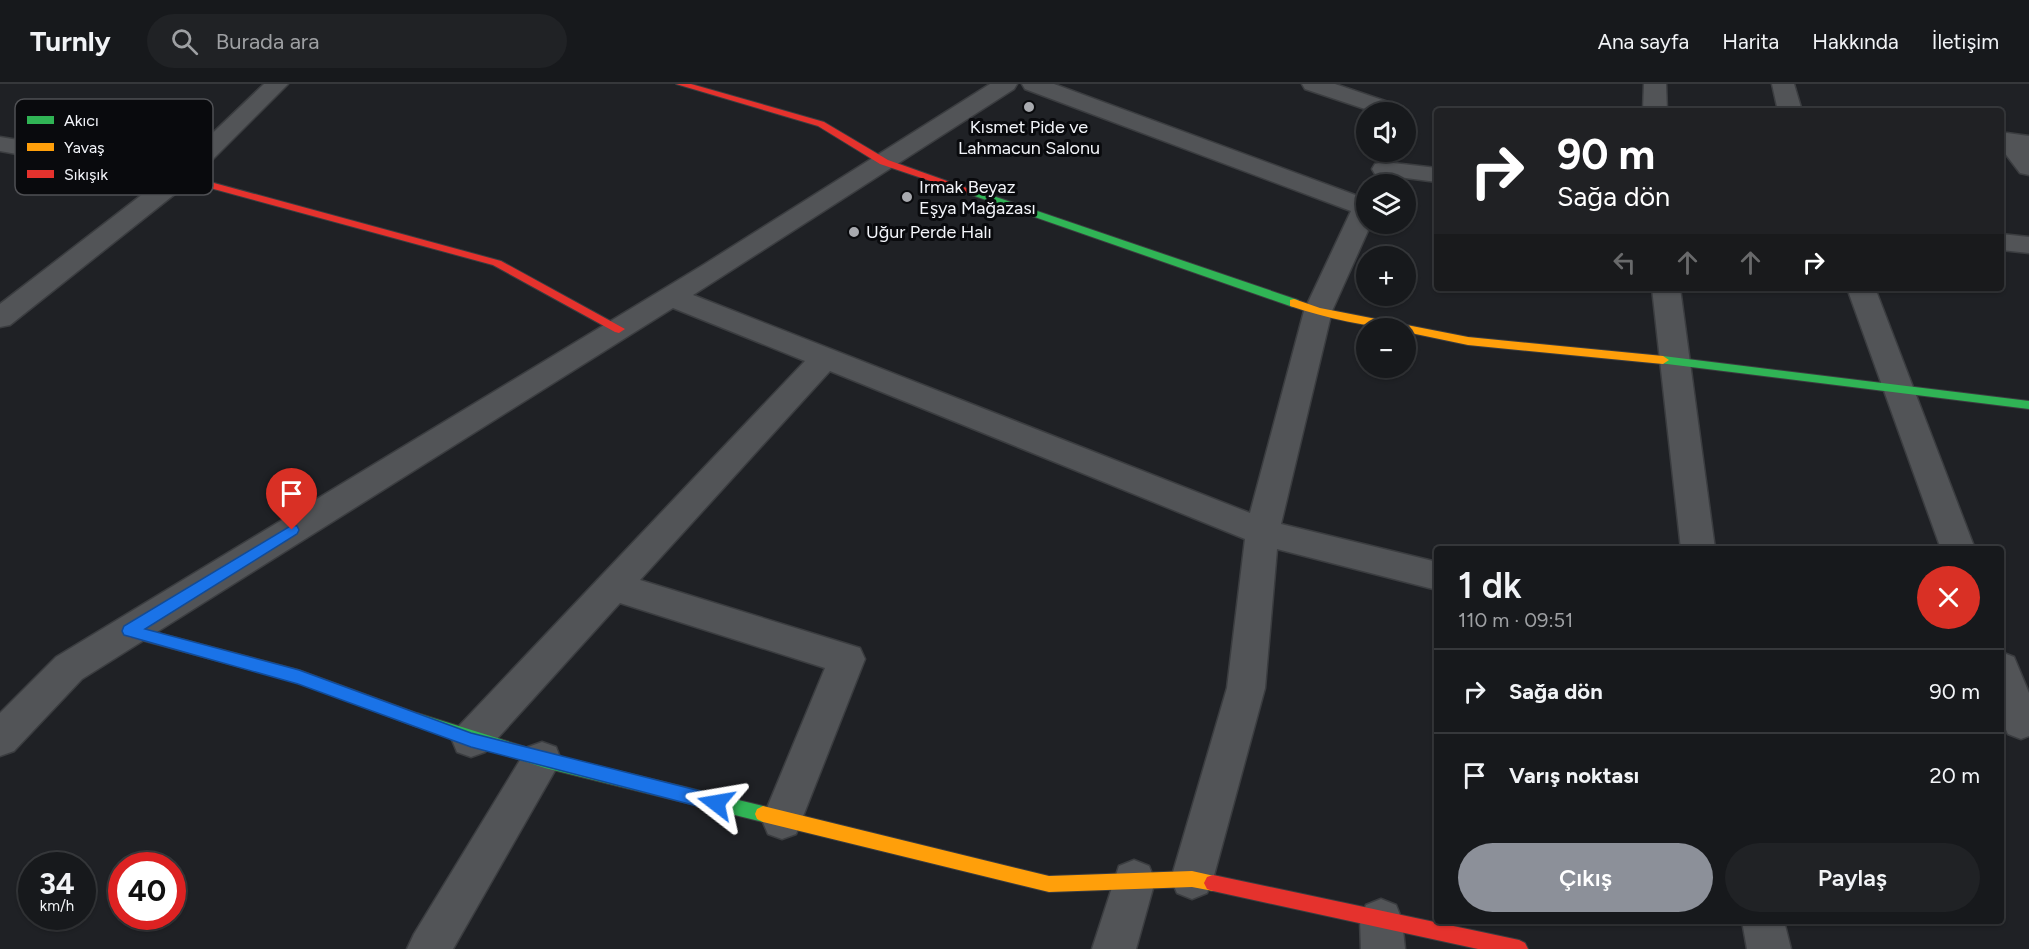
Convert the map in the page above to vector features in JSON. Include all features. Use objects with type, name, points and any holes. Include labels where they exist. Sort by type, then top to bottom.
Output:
[{"type":"street","points":[[213,146],[277,84]]},
{"type":"street","points":[[681,84],[820,124],[884,162],[1318,311],[1468,341],[1673,361],[2029,405]]},
{"type":"street","points":[[1033,84],[1356,204]]},
{"type":"street","points":[[1313,84],[1366,102]]},
{"type":"street","points":[[1655,84],[1655,108]]},
{"type":"street","points":[[1783,84],[1789,108]]},
{"type":"street","points":[[0,739],[69,668],[671,297],[884,162],[989,87]]},
{"type":"street","points":[[2029,143],[2007,140],[2029,168]]},
{"type":"street","points":[[0,144],[15,146]]},
{"type":"street","points":[[1385,168],[1434,176]]},
{"type":"street","points":[[213,186],[496,263],[619,329]]},
{"type":"street","points":[[0,318],[158,195]]},
{"type":"street","points":[[1192,879],[1246,688],[1262,531],[1318,311],[1356,229]]},
{"type":"street","points":[[2004,242],[2029,245]]},
{"type":"street","points":[[1666,291],[1673,361],[1698,546]]},
{"type":"street","points":[[1862,291],[1957,546]]},
{"type":"street","points":[[671,297],[1262,531],[1434,575]]},
{"type":"street","points":[[471,740],[825,358]]},
{"type":"street","points":[[612,586],[847,659],[782,820]]},
{"type":"street","points":[[129,631],[299,677],[471,740],[782,820],[1049,884],[1192,879],[1382,934],[1519,949]]},
{"type":"street","points":[[2004,678],[2017,721]]},
{"type":"street","points":[[429,949],[542,759]]},
{"type":"street","points":[[1114,949],[1134,881]]},
{"type":"street","points":[[1764,924],[1769,949]]},
{"type":"traffic: fast","points":[[970,191],[1294,303]]},
{"type":"traffic: fast","points":[[1663,360],[2029,405]]},
{"type":"traffic: fast","points":[[417,720],[545,760],[763,814]]},
{"type":"traffic: slow","points":[[1294,303],[1318,311],[1468,341],[1663,360]]},
{"type":"traffic: slow","points":[[763,814],[1049,884],[1192,879],[1213,883]]},
{"type":"traffic: jam","points":[[681,84],[821,124],[884,162],[970,191]]},
{"type":"traffic: jam","points":[[213,186],[497,263],[619,329]]},
{"type":"traffic: jam","points":[[129,631],[299,677],[417,720]]},
{"type":"traffic: jam","points":[[1213,883],[1519,949]]},
{"type":"place","name":"Kısmet Pide ve Lahmacun Salonu","points":[[1029,107]]},
{"type":"place","name":"Irmak Beyaz Eşya Mağazası","points":[[907,197]]},
{"type":"place","name":"Uğur Perde Halı","points":[[854,232]]},
{"type":"route","points":[[292,530],[129,631],[299,677],[471,740],[716,803]]}]
